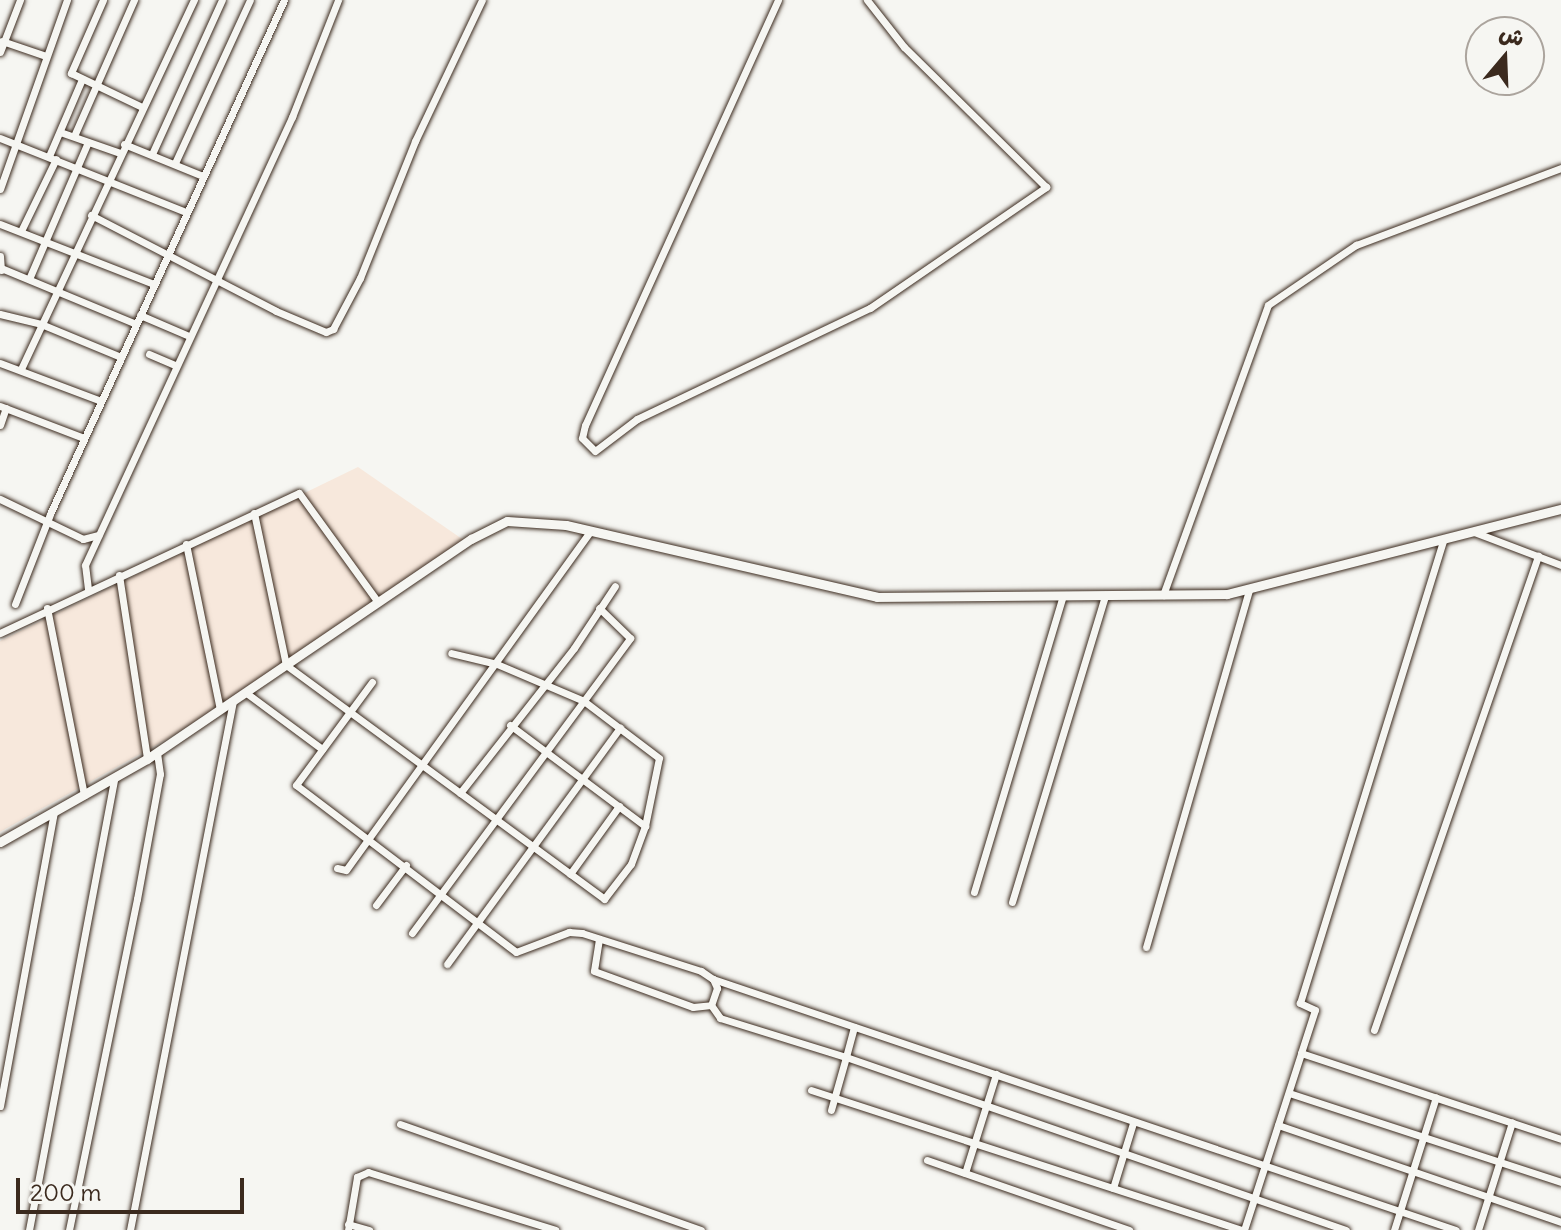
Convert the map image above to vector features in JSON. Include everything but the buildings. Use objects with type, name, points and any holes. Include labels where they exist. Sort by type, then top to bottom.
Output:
[{"type":"main road","points":[[0,842],[157,753],[489,528],[507,521],[544,521],[591,530],[877,597],[1163,595],[1249,590],[1561,509]]},
{"type":"street","points":[[0,52],[20,0]]},
{"type":"street","points":[[0,189],[67,0]]},
{"type":"street","points":[[103,0],[71,73],[142,107]]},
{"type":"street","points":[[74,136],[134,0]]},
{"type":"street","points":[[21,369],[106,181],[194,0]]},
{"type":"street","points":[[152,154],[222,0]]},
{"type":"street","points":[[175,163],[250,0]]},
{"type":"street","points":[[15,604],[47,521],[284,0]]},
{"type":"street","points":[[88,589],[85,565],[213,281],[292,117],[338,0]]},
{"type":"street","points":[[91,215],[168,252],[213,281],[326,332],[333,329],[360,278],[415,141],[482,0]]},
{"type":"street","points":[[778,0],[585,425],[582,438],[595,451],[637,419],[870,308],[1046,187],[904,47],[867,0]]},
{"type":"street","points":[[2,41],[46,56]]},
{"type":"street","points":[[21,231],[82,79]]},
{"type":"street","points":[[60,132],[120,153]]},
{"type":"street","points":[[0,138],[186,212]]},
{"type":"street","points":[[29,279],[88,142]]},
{"type":"street","points":[[124,144],[203,176]]},
{"type":"street","points":[[1163,595],[1268,305],[1356,245],[1561,168]]},
{"type":"street","points":[[0,224],[154,284]]},
{"type":"street","points":[[0,256],[1,270],[136,324]]},
{"type":"street","points":[[0,314],[41,324],[121,357]]},
{"type":"street","points":[[140,315],[189,336]]},
{"type":"street","points":[[149,354],[175,365]]},
{"type":"street","points":[[0,363],[101,401]]},
{"type":"street","points":[[0,425],[3,407],[84,438]]},
{"type":"street","points":[[0,633],[47,608],[299,493],[378,602]]},
{"type":"street","points":[[0,499],[83,539],[98,535]]},
{"type":"street","points":[[254,513],[286,665],[604,899],[631,864],[645,826],[659,758],[584,701],[497,664],[451,653]]},
{"type":"street","points":[[337,868],[346,870],[591,530]]},
{"type":"street","points":[[1474,532],[1561,565]]},
{"type":"street","points":[[811,1090],[1243,1230],[1315,1010],[1300,1003],[1444,539]]},
{"type":"street","points":[[186,544],[220,710]]},
{"type":"street","points":[[1374,1030],[1538,556]]},
{"type":"street","points":[[119,575],[147,759]]},
{"type":"street","points":[[460,793],[615,586]]},
{"type":"street","points":[[1146,947],[1249,590]]},
{"type":"street","points":[[1012,902],[1105,595]]},
{"type":"street","points":[[974,892],[1063,596]]},
{"type":"street","points":[[47,608],[84,795]]},
{"type":"street","points":[[412,933],[630,638],[599,608]]},
{"type":"street","points":[[372,682],[296,785],[406,865],[516,952],[569,932],[599,939],[1263,1169],[1456,1230]]},
{"type":"street","points":[[245,692],[322,749]]},
{"type":"street","points":[[130,1230],[233,701]]},
{"type":"street","points":[[510,725],[645,826]]},
{"type":"street","points":[[447,964],[620,728]]},
{"type":"street","points":[[69,1230],[137,899],[160,774],[157,753]]},
{"type":"street","points":[[29,1230],[114,779]]},
{"type":"street","points":[[570,874],[619,806]]},
{"type":"street","points":[[0,1106],[54,813]]},
{"type":"street","points":[[376,905],[406,865]]},
{"type":"street","points":[[599,939],[594,971],[693,1007],[711,1005]]},
{"type":"street","points":[[711,1005],[717,988],[713,979]]},
{"type":"street","points":[[711,1005],[720,1018],[1124,1150],[1346,1230]]},
{"type":"street","points":[[831,1110],[854,1027]]},
{"type":"street","points":[[1301,1053],[1561,1139]]},
{"type":"street","points":[[965,1173],[996,1074]]},
{"type":"street","points":[[1289,1093],[1561,1182]]},
{"type":"street","points":[[1394,1230],[1436,1097]]},
{"type":"street","points":[[1478,1230],[1512,1122]]},
{"type":"street","points":[[1113,1188],[1133,1123]]},
{"type":"street","points":[[400,1124],[701,1230]]},
{"type":"street","points":[[1278,1125],[1560,1222]]},
{"type":"street","points":[[927,1160],[1129,1230]]},
{"type":"street","points":[[369,1230],[348,1227],[357,1177],[368,1172],[555,1230]]},
{"type":"shaded area","points":[[358,467],[465,541],[176,734],[0,832],[0,641]]}]
